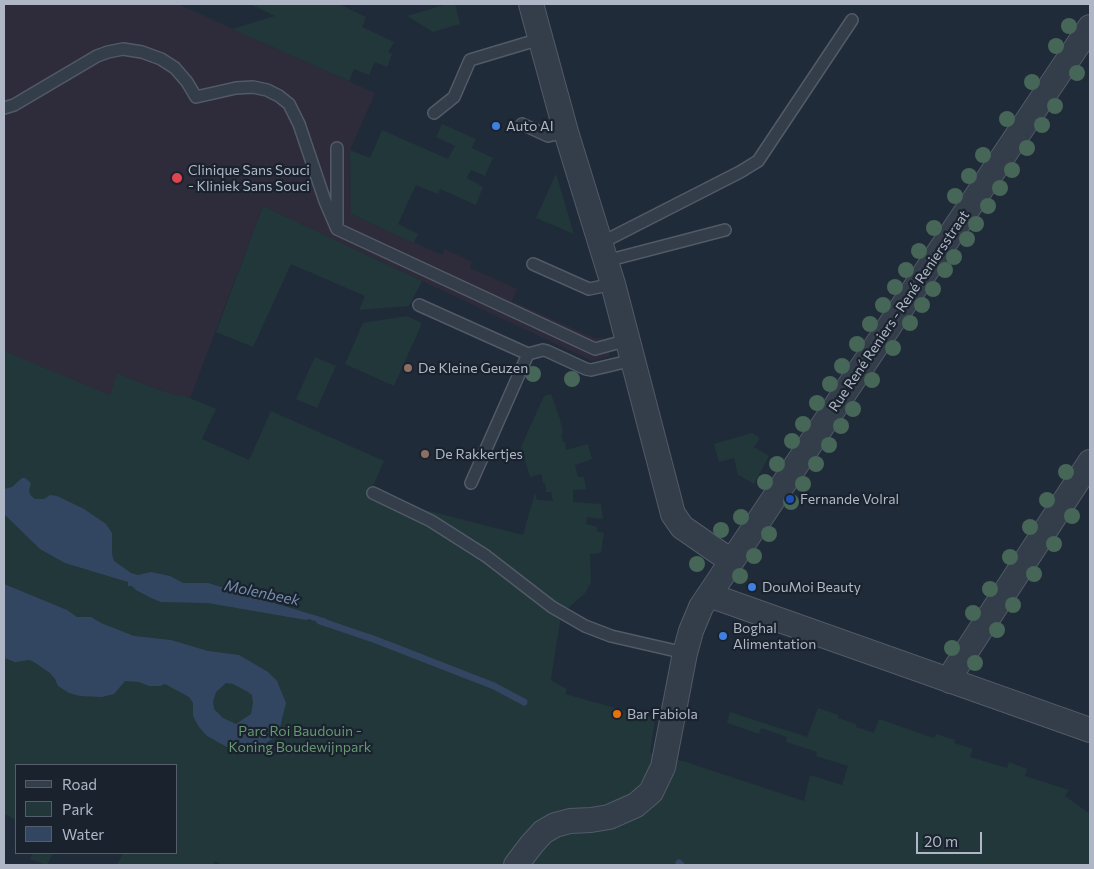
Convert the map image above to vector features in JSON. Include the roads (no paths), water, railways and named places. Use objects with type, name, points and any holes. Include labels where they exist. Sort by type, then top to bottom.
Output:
[{"type":"street","points":[[531,4],[566,132],[613,284],[673,514],[682,528],[731,561]]},
{"type":"street","name":"Rue René Reniers - René Reniersstraat","points":[[516,865],[543,832],[555,825],[570,821],[608,817],[644,799],[651,792],[663,767],[685,653],[695,619],[731,561],[1090,27]]},
{"type":"street","points":[[950,681],[955,669],[1090,462]]},
{"type":"street","points":[[709,595],[1090,730]]},
{"type":"lane","points":[[604,252],[758,161],[852,20]]},
{"type":"lane","points":[[434,113],[454,97],[470,60],[540,39]]},
{"type":"lane","points":[[4,108],[14,105],[97,56],[123,49],[142,52],[168,64],[187,82],[196,97],[236,88],[252,87],[268,90],[289,104],[299,124],[325,201],[337,229],[595,349],[631,350]]},
{"type":"lane","points":[[522,124],[548,136],[566,132]]},
{"type":"lane","points":[[337,148],[337,229]]},
{"type":"lane","points":[[604,252],[725,230]]},
{"type":"lane","points":[[533,264],[589,289],[613,284]]},
{"type":"lane","points":[[419,305],[528,354],[543,350],[591,370],[631,350]]},
{"type":"lane","points":[[472,483],[528,354]]},
{"type":"lane","points":[[373,493],[431,521],[486,556],[552,607],[585,626],[611,636],[685,653]]},
{"type":"water","points":[[22,478],[31,483],[29,491],[35,499],[44,499],[50,495],[57,496],[84,509],[106,524],[112,533],[114,561],[131,573],[138,575],[151,572],[170,576],[183,583],[208,583],[327,619],[328,623],[326,625],[309,619],[208,603],[161,602],[136,590],[132,586],[128,586],[128,582],[65,563],[40,549],[4,514],[4,489],[12,487]]},
{"type":"water","points":[[4,584],[67,610],[77,617],[91,617],[134,636],[171,640],[208,651],[239,655],[268,672],[277,681],[286,703],[279,731],[272,739],[258,748],[227,747],[207,736],[199,727],[193,716],[193,703],[189,697],[165,684],[149,686],[139,682],[125,681],[114,694],[102,697],[80,696],[69,693],[58,686],[50,673],[34,662],[29,660],[15,662],[4,658]],"holes":[[[226,683],[233,684],[252,695],[253,703],[251,714],[236,724],[223,718],[214,709],[213,702],[216,692]]]},
{"type":"waterway","name":"Molenbeek","points":[[320,621],[376,640],[494,686],[524,702]]},
{"type":"place","name":"Auto AI","points":[[496,126]]},
{"type":"place","name":"Clinique Sans Souci - Kliniek Sans Souci","points":[[177,178]]},
{"type":"place","name":"De Kleine Geuzen","points":[[408,368]]},
{"type":"place","name":"De Rakkertjes","points":[[425,454]]},
{"type":"place","name":"Fernande Volral","points":[[790,499]]},
{"type":"place","name":"DouMoi Beauty","points":[[752,587]]},
{"type":"place","name":"Boghal Alimentation","points":[[723,636]]},
{"type":"place","name":"Bar Fabiola","points":[[617,714]]},
{"type":"park label","name":"Parc Roi Baudouin - Koning Boudewijnpark","points":[[300,740]]}]
